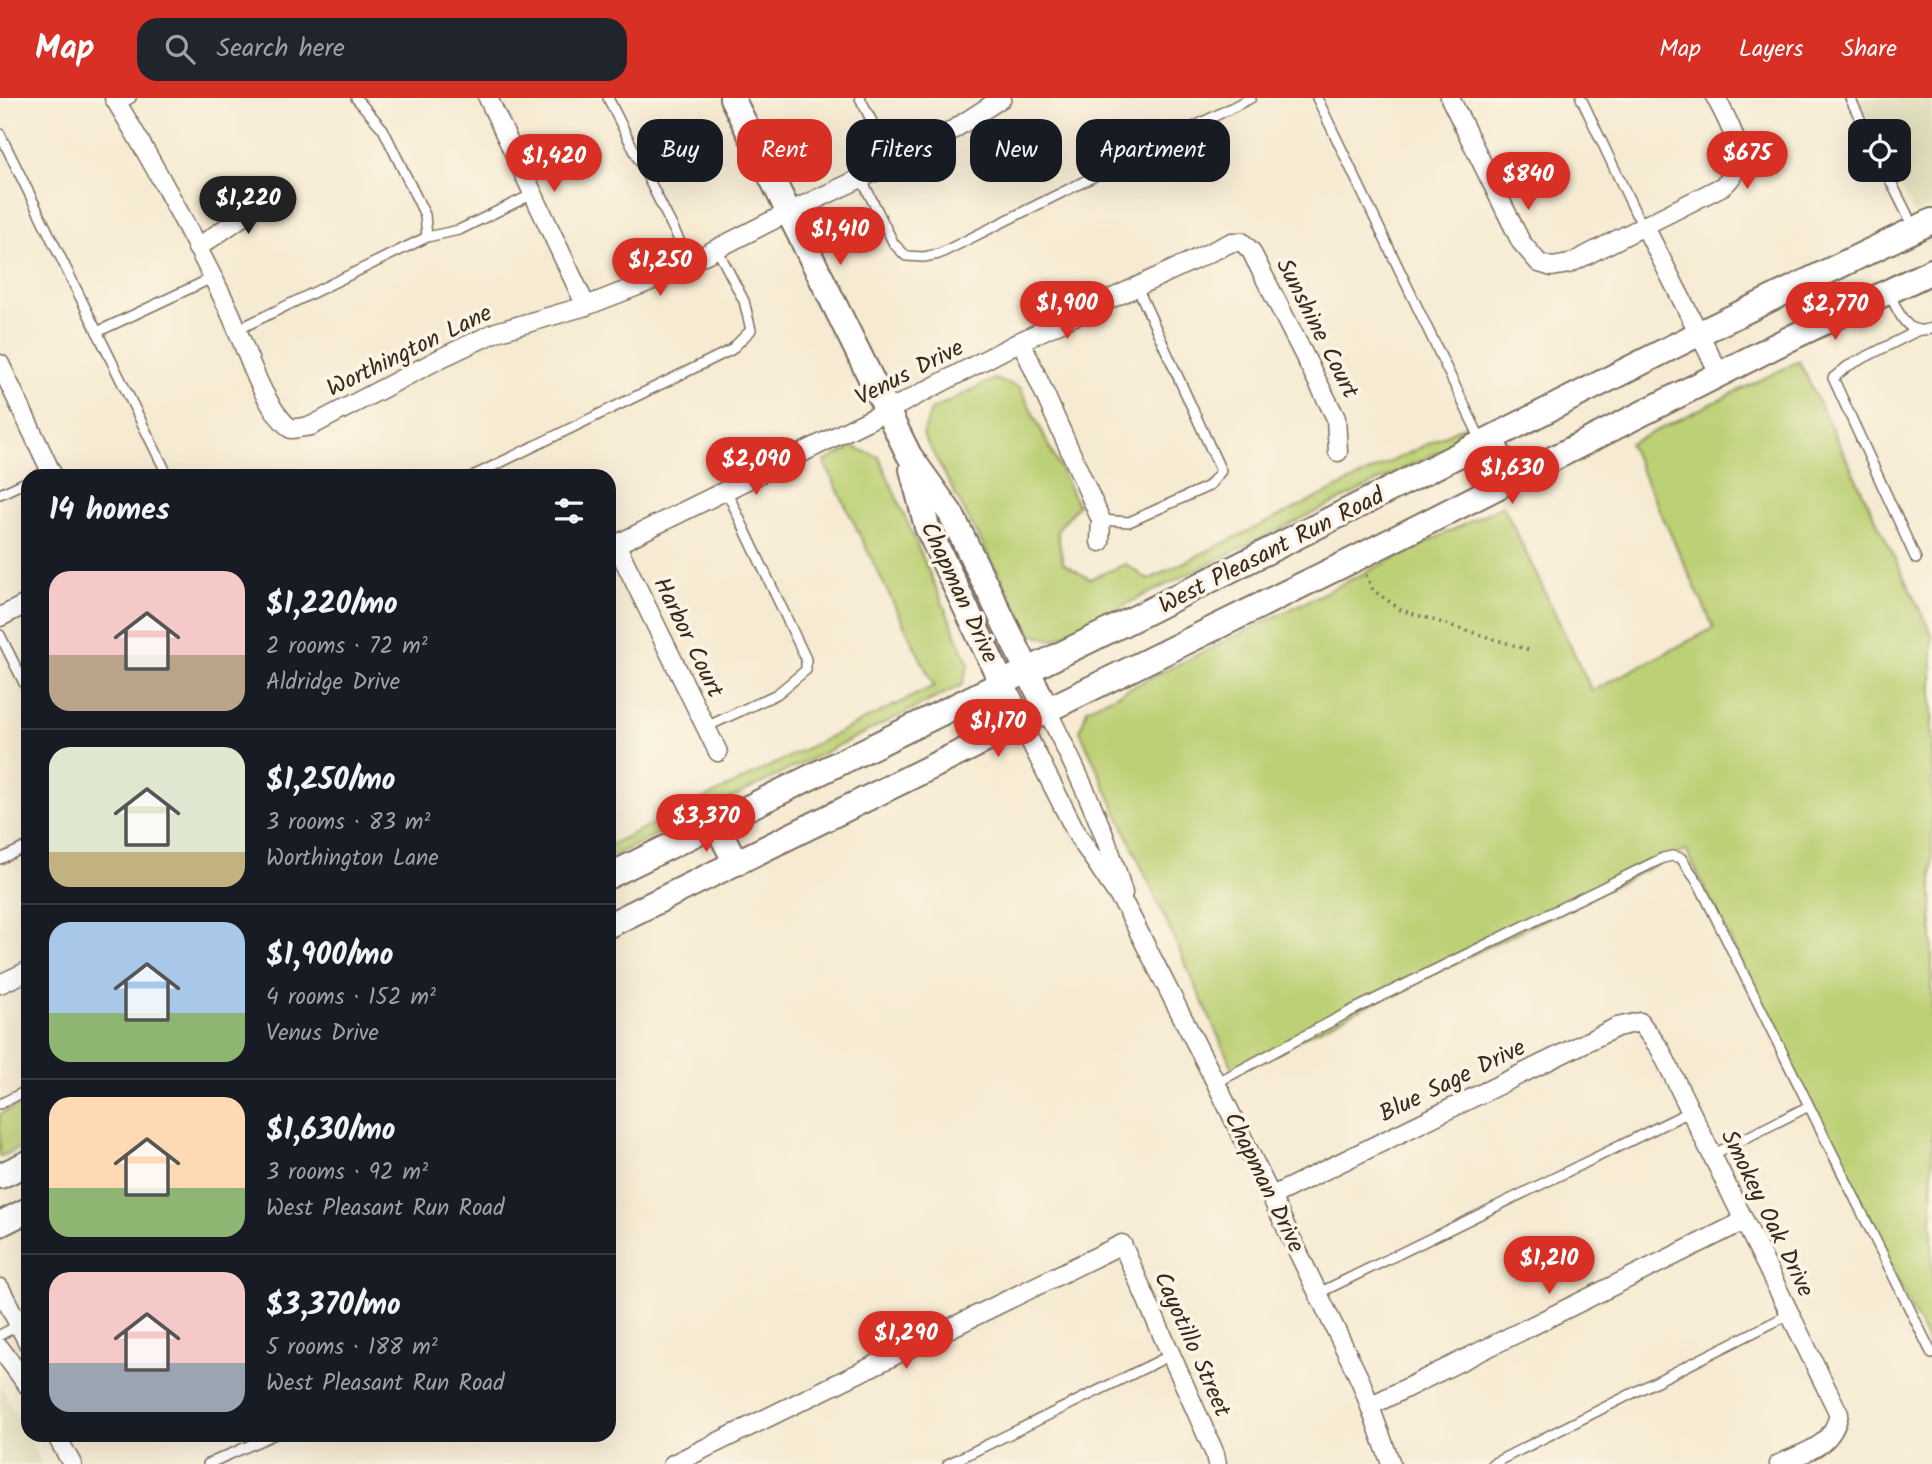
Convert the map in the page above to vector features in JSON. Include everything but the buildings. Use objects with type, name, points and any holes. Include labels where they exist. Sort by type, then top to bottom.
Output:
[{"type":"main road","name":"Chapman Drive","points":[[732,98],[909,455],[951,514],[1047,710]]},
{"type":"main road","name":"West Pleasant Run Road","points":[[616,873],[1028,670],[1700,333],[1923,225]]},
{"type":"main road","name":"West Pleasant Run Road","points":[[616,922],[1357,558],[1932,271]]},
{"type":"main road","points":[[1487,441],[1511,481]]},
{"type":"main road","name":"Chapman Drive","points":[[909,455],[927,527],[1021,723]]},
{"type":"main road","points":[[716,824],[736,863]]},
{"type":"main road","points":[[0,1176],[21,1166]]},
{"type":"main road","points":[[0,1224],[21,1214]]},
{"type":"street","points":[[488,98],[586,306]]},
{"type":"street","name":"Worthington Lane","points":[[956,124],[983,103],[1002,98]]},
{"type":"street","points":[[1450,98],[1521,242],[1539,263],[1560,267],[1723,186],[1737,170],[1737,149],[1732,131],[1716,98]]},
{"type":"street","points":[[121,100],[237,330]]},
{"type":"street","name":"Worthington Lane","points":[[237,330],[273,412],[291,429],[311,426],[496,332],[586,306],[661,277],[853,182]]},
{"type":"street","points":[[197,248],[249,212],[259,190]]},
{"type":"street","points":[[1645,227],[1720,375]]},
{"type":"street","name":"Venus Drive","points":[[616,544],[887,411],[1021,341],[1232,242]]},
{"type":"street","name":"Sunshine Court","points":[[1232,242],[1242,242],[1251,251],[1318,382],[1336,418],[1338,452]]},
{"type":"street","points":[[1021,341],[1101,520],[1100,542]]},
{"type":"street","points":[[1,370],[45,469]]},
{"type":"street","name":"Harbor Court","points":[[616,554],[718,752]]},
{"type":"street","points":[[0,617],[21,606]]},
{"type":"street","name":"Chapman Drive","points":[[1047,710],[1092,804],[1112,855],[1126,907]]},
{"type":"street","name":"Chapman Drive","points":[[1021,723],[1078,836],[1126,907],[1216,1083],[1361,1382],[1391,1464]]},
{"type":"street","points":[[0,984],[21,974]]},
{"type":"street","name":"Blue Sage Drive","points":[[1272,1196],[1617,1027],[1640,1022],[1652,1035]]},
{"type":"street","name":"Smokey Oak Drive","points":[[1652,1035],[1839,1414],[1837,1424],[1827,1441],[1779,1464]]},
{"type":"street","points":[[1370,1406],[1744,1221]]},
{"type":"street","name":"Cayotillo Street","points":[[673,1464],[1122,1244],[1215,1454],[1217,1464]]},
{"type":"street","points":[[0,1288],[21,1319]]},
{"type":"street","points":[[0,1348],[21,1376]]},
{"type":"street","points":[[60,1442],[72,1464]]},
{"type":"lane","points":[[356,98],[383,129],[425,215],[428,237]]},
{"type":"lane","points":[[607,98],[690,262]]},
{"type":"lane","points":[[860,98],[871,119]]},
{"type":"lane","points":[[863,182],[894,244],[906,256],[931,256],[1251,98]]},
{"type":"lane","points":[[1317,98],[1487,441]]},
{"type":"lane","points":[[1581,98],[1636,214],[1645,227]]},
{"type":"lane","points":[[1850,98],[1860,119]]},
{"type":"lane","points":[[0,134],[165,469]]},
{"type":"lane","points":[[1893,182],[1923,225]]},
{"type":"lane","points":[[237,330],[428,237],[459,230],[533,194]]},
{"type":"lane","points":[[487,469],[731,351],[751,330],[744,301],[717,249]]},
{"type":"lane","points":[[97,332],[212,278]]},
{"type":"lane","points":[[1101,520],[1129,522],[1209,486],[1221,471],[1137,287]]},
{"type":"lane","points":[[1888,292],[1905,325],[1917,331],[1931,331]]},
{"type":"lane","points":[[1916,559],[1833,378],[1847,366],[1917,331]]},
{"type":"lane","points":[[0,494],[21,484]]},
{"type":"lane","points":[[706,727],[778,694],[806,670],[806,659],[726,490]]},
{"type":"lane","points":[[0,635],[21,677]]},
{"type":"lane","points":[[0,859],[21,849]]},
{"type":"lane","points":[[1216,1083],[1349,1012],[1663,858],[1681,858],[1699,884],[1932,1354]]},
{"type":"lane","points":[[0,1104],[21,1094]]},
{"type":"lane","points":[[1712,1155],[1809,1106]]},
{"type":"lane","points":[[1320,1293],[1691,1111]]},
{"type":"lane","points":[[1492,1464],[1790,1314]]},
{"type":"lane","points":[[0,1335],[21,1323]]},
{"type":"lane","points":[[948,1464],[1171,1355]]},
{"type":"lane","points":[[208,1464],[257,1442]]},
{"type":"path","points":[[1357,558],[1373,590],[1401,610],[1529,650]]},
{"type":"shaded area","points":[[1857,98],[1932,98],[1932,205],[1914,214],[1898,182],[1911,182],[1911,119],[1867,119]]},
{"type":"shaded area","points":[[0,1385],[21,1424],[21,1442],[30,1442],[42,1464],[0,1464]]},
{"type":"green space","points":[[1799,361],[1932,635],[1932,1351],[1686,850],[1234,1071],[1080,731],[1087,709],[1503,505],[1592,691],[1714,628],[1629,444]]},
{"type":"green space","points":[[994,379],[1020,387],[1078,505],[1057,530],[1063,563],[1090,579],[1126,564],[1148,580],[1468,424],[1473,435],[1053,640],[1031,633],[923,435],[931,410]]},
{"type":"green space","points":[[853,447],[879,457],[969,664],[962,685],[616,855],[616,842],[934,686],[824,462]]},
{"type":"green space","points":[[21,1104],[21,1147],[0,1157],[0,1114]]}]
